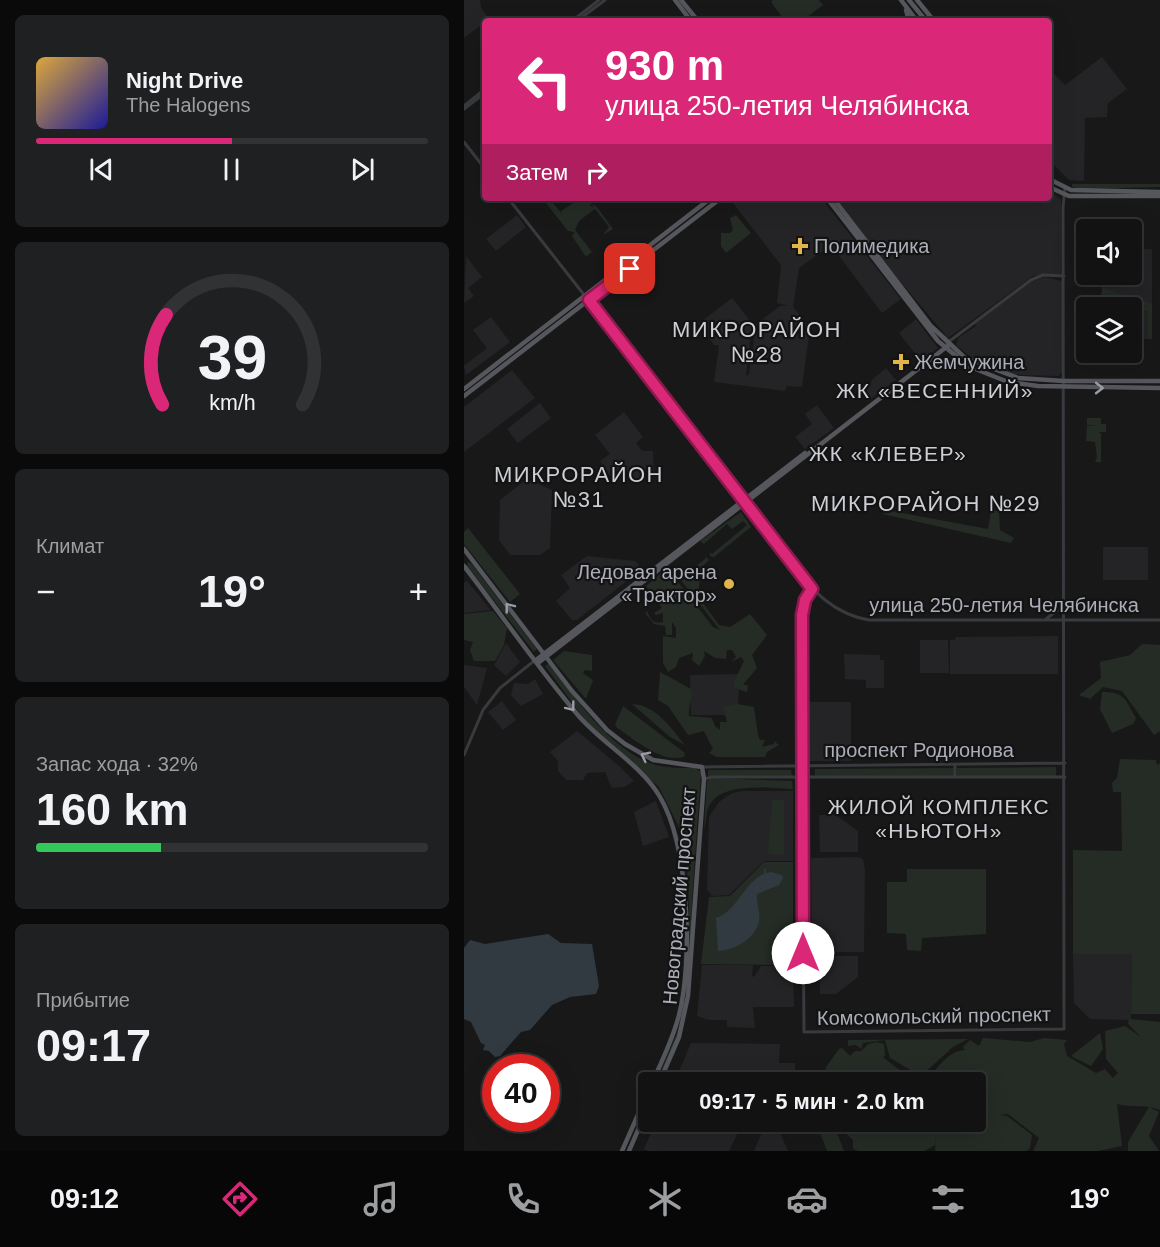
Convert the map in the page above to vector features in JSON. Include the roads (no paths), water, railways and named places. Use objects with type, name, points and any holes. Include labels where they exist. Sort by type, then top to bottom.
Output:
[{"type":"main road","points":[[675,0],[688,18]]},
{"type":"main road","points":[[681,0],[696,18]]},
{"type":"main road","points":[[909,0],[924,18]]},
{"type":"main road","points":[[917,0],[932,18]]},
{"type":"main road","points":[[903,2],[908,18]]},
{"type":"main road","points":[[903,2],[915,18]]},
{"type":"main road","points":[[1052,181],[1065,188],[1142,192],[1160,190]]},
{"type":"main road","points":[[1052,189],[1064,195],[1160,196]]},
{"type":"main road","points":[[587,298],[707,201]]},
{"type":"main road","points":[[464,396],[486,376],[587,298],[717,201]]},
{"type":"main road","points":[[829,201],[946,346],[968,366],[1008,382],[1064,388],[1160,388]]},
{"type":"main road","points":[[835,201],[919,313]]},
{"type":"main road","points":[[946,346],[973,362],[1018,378],[1064,381],[1160,381]]},
{"type":"main road","points":[[541,658],[946,346]]},
{"type":"main road","points":[[464,389],[486,376]]},
{"type":"main road","points":[[464,549],[541,658]]},
{"type":"main road","points":[[470,557],[464,564],[541,658]]},
{"type":"main road","name":"Новоградский проспект","points":[[541,658],[591,714],[625,744],[641,754],[666,764],[702,767],[704,779],[688,996],[679,1037],[664,1072]]},
{"type":"main road","name":"Новоградский проспект","points":[[541,658],[592,732],[653,786],[670,818],[677,840],[684,907],[683,995],[668,1049],[657,1072]]},
{"type":"main road","points":[[622,1151],[638,1115]]},
{"type":"main road","points":[[629,1151],[638,1130]]},
{"type":"street","points":[[578,18],[599,0]]},
{"type":"street","points":[[578,18],[605,0]]},
{"type":"street","points":[[464,107],[482,93]]},
{"type":"street","points":[[464,142],[482,165]]},
{"type":"street","points":[[1065,188],[1065,777]]},
{"type":"street","name":"улица 250-летия Челябинска","points":[[510,201],[810,587],[839,610],[869,620],[1160,620]]},
{"type":"street","points":[[946,346],[1031,280],[1043,275],[1064,276]]},
{"type":"street","points":[[803,777],[802,615],[810,587]]},
{"type":"street","points":[[1044,620],[1059,609],[1064,598]]},
{"type":"street","points":[[464,755],[483,710],[500,688],[541,658]]},
{"type":"street","name":"проспект Родионова","points":[[702,767],[1065,764]]},
{"type":"street","points":[[955,766],[955,777]]},
{"type":"street","name":"проспект Родионова","points":[[704,779],[712,777],[1065,777]]},
{"type":"street","name":"Комсомольский проспект","points":[[803,777],[804,1032],[1064,1029],[1065,777]]},
{"type":"place","name":"Полимедика","points":[[800,246]]},
{"type":"place","name":"Жемчужина","points":[[901,362]]},
{"type":"place","name":"Ледовая арена «Трактор»","points":[[729,584]]},
{"type":"district","name":"МИКРОРАЙОН №28","points":[[757,342]]},
{"type":"district","name":"ЖК «ВЕСЕННИЙ»","points":[[935,390]]},
{"type":"district","name":"ЖК «КЛЕВЕР»","points":[[888,453]]},
{"type":"district","name":"МИКРОРАЙОН №31","points":[[579,486]]},
{"type":"district","name":"МИКРОРАЙОН №29","points":[[926,503]]},
{"type":"district","name":"ЖИЛОЙ КОМПЛЕКС «НЬЮТОН»","points":[[939,818]]}]
